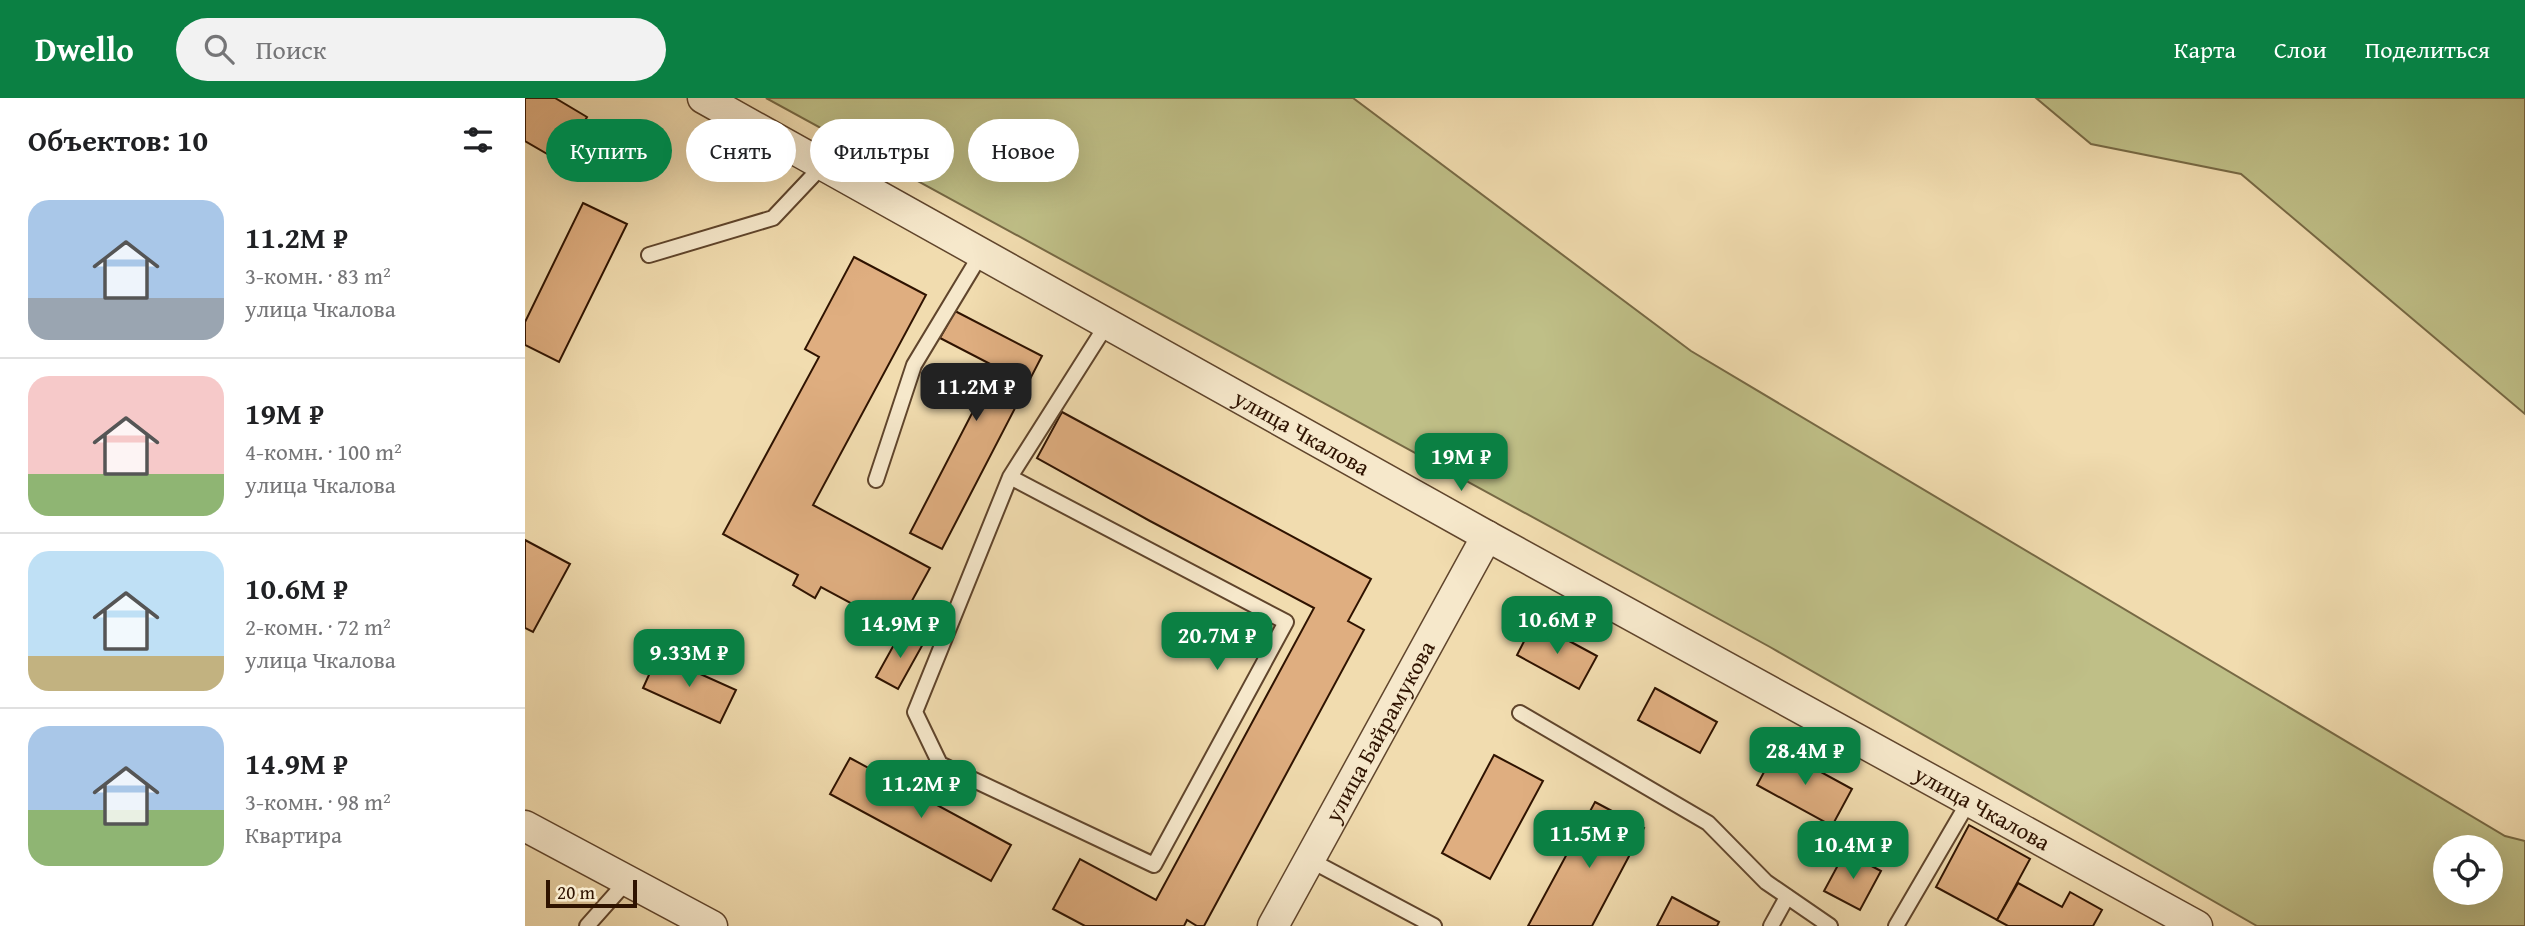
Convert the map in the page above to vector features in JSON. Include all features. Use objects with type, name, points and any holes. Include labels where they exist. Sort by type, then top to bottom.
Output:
[{"type":"street","name":"улица Чкалова","points":[[703,98],[810,158]]},
{"type":"street","name":"улица Чкалова","points":[[853,182],[1487,536],[2197,926]]},
{"type":"street","name":"улица Байрамукова","points":[[1273,926],[1487,536]]},
{"type":"street","points":[[525,826],[712,926]]},
{"type":"lane","points":[[649,255],[773,218],[810,179]]},
{"type":"lane","points":[[876,480],[913,365],[981,254]]},
{"type":"lane","points":[[1010,477],[1286,622],[1154,865],[940,764],[915,712],[1010,477],[1107,324]]},
{"type":"lane","points":[[1520,713],[1708,823],[1766,882],[1830,926]]},
{"type":"lane","points":[[1896,926],[1969,801]]},
{"type":"lane","points":[[1310,860],[1434,926]]},
{"type":"lane","points":[[587,926],[627,881]]},
{"type":"lane","points":[[1771,926],[1787,897]]},
{"type":"green space","points":[[766,98],[1353,98],[1691,351],[2505,836],[2525,841],[2525,926],[2257,926],[1770,647],[920,182],[954,182],[954,119],[810,119],[810,122]]},
{"type":"green space","points":[[2036,98],[2525,98],[2525,414],[2241,174],[2091,144]]},
{"type":"building","points":[[525,98],[555,98],[587,117],[546,119],[546,153],[525,141]]},
{"type":"building","points":[[583,203],[627,224],[559,362],[525,345],[525,322]]},
{"type":"building","points":[[854,257],[926,295],[813,505],[930,568],[897,628],[821,587],[815,598],[793,585],[798,575],[723,534],[819,357],[805,349]]},
{"type":"building","points":[[955,311],[1042,356],[942,549],[910,533],[996,367],[940,338]]},
{"type":"building","points":[[1062,412],[1371,579],[1348,621],[1364,630],[1204,926],[1197,926],[1187,920],[1184,926],[1085,926],[1053,909],[1080,859],[1156,900],[1314,608],[1037,458]]},
{"type":"building","points":[[525,540],[570,564],[533,632],[525,628]]},
{"type":"building","points":[[1534,622],[1597,656],[1579,689],[1517,655]]},
{"type":"building","points":[[901,632],[923,644],[898,689],[876,677]]},
{"type":"building","points":[[658,655],[736,690],[720,723],[643,688]]},
{"type":"building","points":[[1655,688],[1717,722],[1700,753],[1638,720]]},
{"type":"building","points":[[1777,748],[1852,789],[1832,826],[1757,785]]},
{"type":"building","points":[[1494,755],[1543,781],[1490,879],[1442,853]]},
{"type":"building","points":[[850,758],[1011,845],[991,881],[830,794]]},
{"type":"building","points":[[1595,802],[1644,828],[1592,926],[1528,926]]},
{"type":"building","points":[[1969,825],[2030,859],[1997,920],[1936,887]]},
{"type":"building","points":[[1845,852],[1881,871],[1860,910],[1824,891]]},
{"type":"building","points":[[2018,883],[2062,907],[2070,892],[2102,910],[2093,926],[2008,926],[1997,920]]},
{"type":"building","points":[[1672,897],[1719,922],[1717,926],[1657,926]]}]
